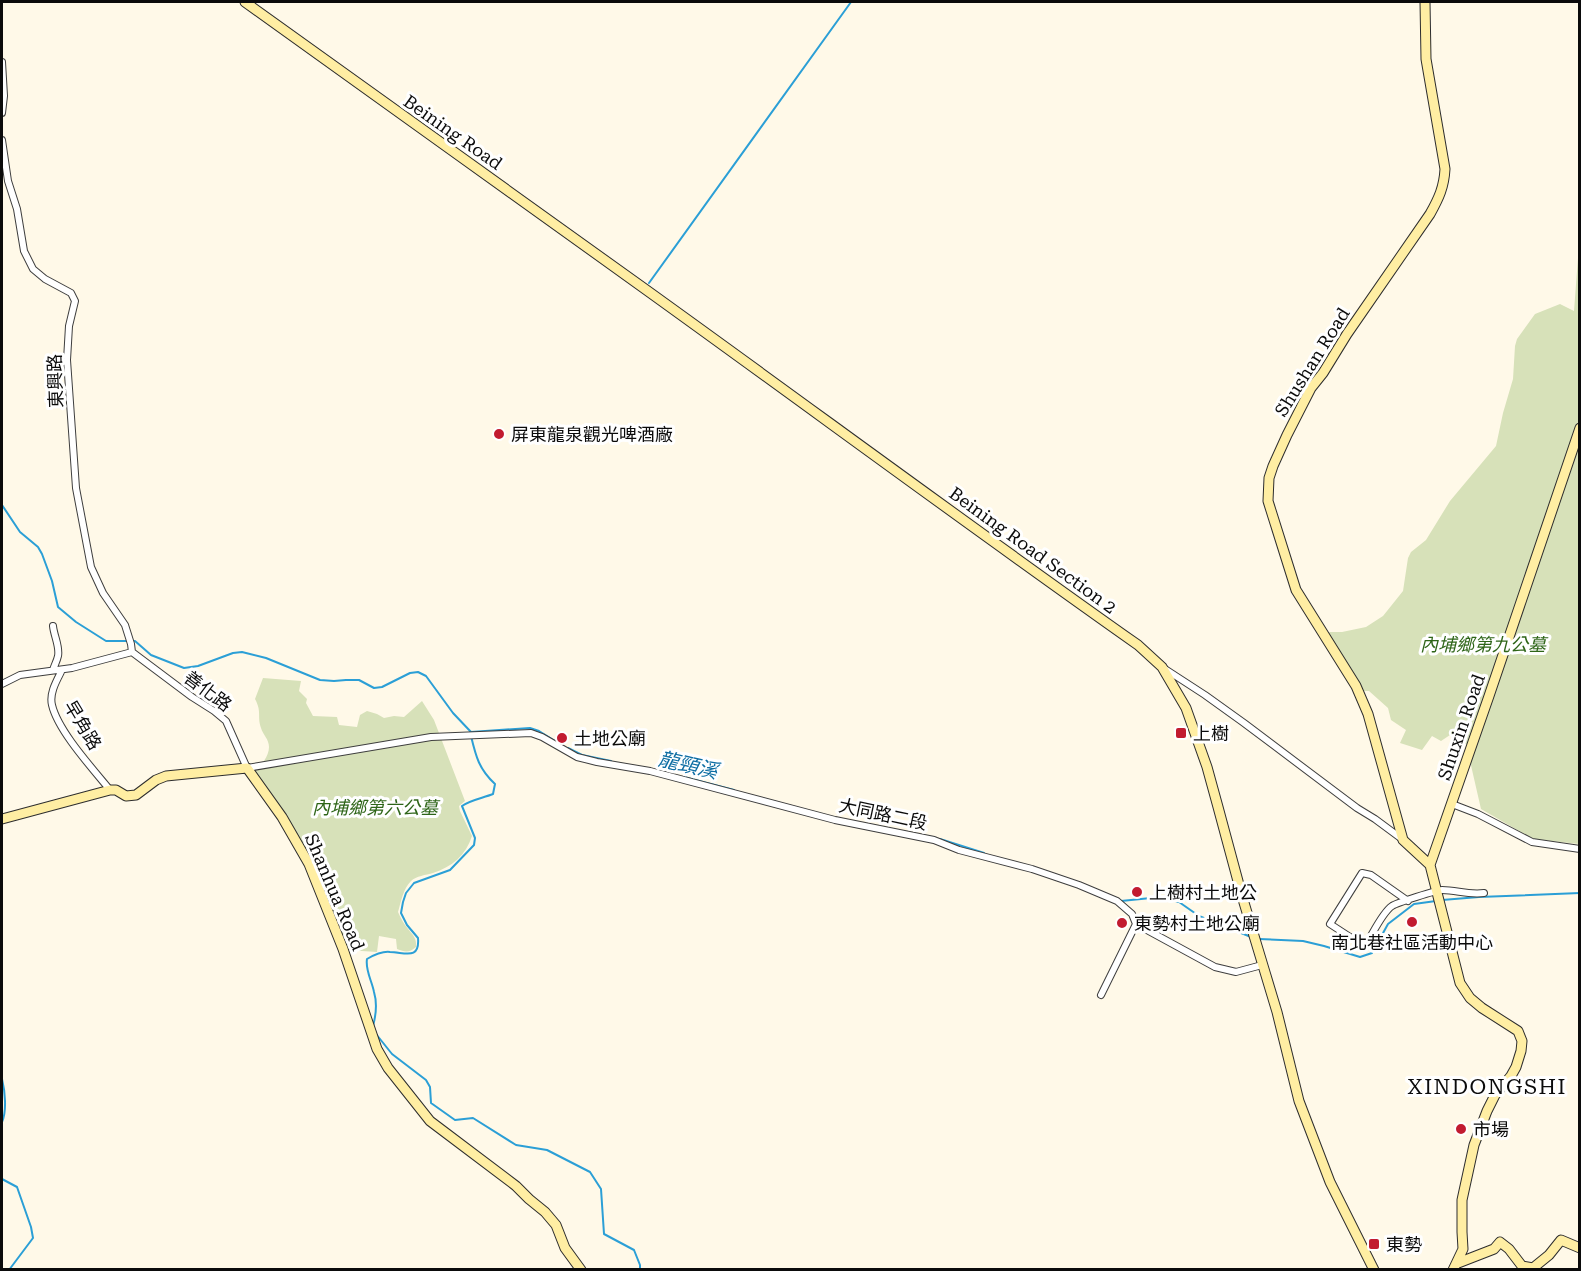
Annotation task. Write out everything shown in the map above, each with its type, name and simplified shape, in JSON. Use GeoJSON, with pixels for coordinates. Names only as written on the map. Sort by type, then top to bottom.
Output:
{"type":"FeatureCollection","features":[{"type":"Feature","properties":{"kind":"street","name":"Beining Road"},"geometry":{"type":"LineString","coordinates":[[245,2],[643,287]]}},
{"type":"Feature","properties":{"kind":"street","name":"Shushan Road"},"geometry":{"type":"LineString","coordinates":[[1403,840],[1368,714],[1356,686],[1296,590],[1268,501],[1269,478],[1273,466],[1311,388],[1430,214],[1444,185],[1445,169],[1426,58],[1425,2]]}},
{"type":"Feature","properties":{"kind":"street"},"geometry":{"type":"LineString","coordinates":[[2,62],[4,96],[2,113]]}},
{"type":"Feature","properties":{"kind":"street","name":"東興路"},"geometry":{"type":"LineString","coordinates":[[2,140],[8,181],[17,209],[24,251],[33,269],[45,279],[71,293],[75,301],[69,326],[68,360],[76,488],[91,567],[104,593],[125,625],[132,652]]}},
{"type":"Feature","properties":{"kind":"street","name":"Beining Road Section 2"},"geometry":{"type":"LineString","coordinates":[[643,287],[1138,645],[1162,667],[1205,695],[1403,840]]}},
{"type":"Feature","properties":{"kind":"street","name":"Shuxin Road"},"geometry":{"type":"LineString","coordinates":[[1430,865],[1580,428]]}},
{"type":"Feature","properties":{"kind":"street"},"geometry":{"type":"LineString","coordinates":[[53,626],[58,656],[53,670]]}},
{"type":"Feature","properties":{"kind":"street"},"geometry":{"type":"LineString","coordinates":[[2,684],[20,675],[62,670],[132,652]]}},
{"type":"Feature","properties":{"kind":"street","name":"善化路"},"geometry":{"type":"LineString","coordinates":[[132,652],[226,721],[247,768]]}},
{"type":"Feature","properties":{"kind":"street"},"geometry":{"type":"LineString","coordinates":[[1162,667],[1186,708],[1207,766],[1282,1032],[1299,1101],[1330,1182],[1374,1269]]}},
{"type":"Feature","properties":{"kind":"street","name":"早角路"},"geometry":{"type":"LineString","coordinates":[[62,670],[53,687],[51,703],[59,722],[82,756],[110,790]]}},
{"type":"Feature","properties":{"kind":"street","name":"大同路二段"},"geometry":{"type":"LineString","coordinates":[[247,768],[431,737],[531,733],[577,757],[650,771],[825,817],[934,840],[959,850],[1032,870],[1079,885],[1117,901],[1132,914],[1136,924],[1215,968],[1236,972],[1262,965]]}},
{"type":"Feature","properties":{"kind":"street"},"geometry":{"type":"LineString","coordinates":[[2,819],[110,790],[116,790],[126,796],[136,795],[156,780],[166,776],[247,768]]}},
{"type":"Feature","properties":{"kind":"street","name":"Shanhua Road"},"geometry":{"type":"LineString","coordinates":[[247,768],[282,817],[309,864],[335,928],[377,1049],[388,1068],[430,1121],[516,1186],[545,1212],[556,1225],[565,1248],[581,1269]]}},
{"type":"Feature","properties":{"kind":"street"},"geometry":{"type":"LineString","coordinates":[[1452,804],[1478,814],[1532,842],[1580,849]]}},
{"type":"Feature","properties":{"kind":"street"},"geometry":{"type":"LineString","coordinates":[[1403,840],[1430,865],[1460,983],[1470,998],[1482,1008],[1518,1031],[1522,1041],[1516,1067],[1495,1095],[1474,1145],[1462,1200],[1463,1249],[1455,1266]]}},
{"type":"Feature","properties":{"kind":"street"},"geometry":{"type":"LineString","coordinates":[[1408,901],[1371,875],[1362,873],[1330,924],[1350,937],[1368,941],[1392,906],[1408,901],[1438,897],[1444,890],[1471,894],[1484,893]]}},
{"type":"Feature","properties":{"kind":"street"},"geometry":{"type":"LineString","coordinates":[[1101,995],[1136,924]]}},
{"type":"Feature","properties":{"kind":"street"},"geometry":{"type":"LineString","coordinates":[[1455,1266],[1494,1249],[1500,1242],[1509,1249],[1522,1266],[1533,1268],[1549,1255],[1561,1240],[1580,1248]]}},
{"type":"Feature","properties":{"kind":"green space","name":"內埔鄉第九公墓"},"geometry":{"type":"Polygon","coordinates":[[[1579,254],[1579,844],[1533,839],[1481,809],[1470,761],[1473,748],[1450,735],[1441,741],[1432,736],[1422,750],[1400,743],[1406,730],[1391,720],[1388,708],[1369,691],[1359,691],[1326,634],[1366,627],[1383,616],[1403,591],[1411,552],[1426,540],[1450,501],[1496,446],[1513,379],[1517,339],[1535,314],[1560,304],[1574,311],[1579,254]]]}},
{"type":"Feature","properties":{"kind":"green space","name":"內埔鄉第六公墓"},"geometry":{"type":"Polygon","coordinates":[[[263,678],[301,681],[299,691],[307,699],[306,703],[313,716],[337,717],[339,725],[357,727],[360,715],[367,711],[384,718],[404,717],[422,701],[434,720],[465,801],[459,806],[460,811],[472,836],[466,849],[452,864],[416,878],[406,888],[398,912],[416,940],[416,947],[411,950],[397,949],[396,939],[379,936],[377,952],[347,950],[312,863],[248,764],[264,761],[269,751],[269,744],[261,728],[255,699],[263,678]]]}},
{"type":"Feature","properties":{"kind":"waterway"},"geometry":{"type":"LineString","coordinates":[[649,283],[851,2]]}},
{"type":"Feature","properties":{"kind":"waterway","name":"龍頸溪"},"geometry":{"type":"LineString","coordinates":[[2,505],[20,532],[38,547],[42,554],[58,607],[76,622],[106,641],[135,641],[151,655],[184,668],[242,652],[266,658],[320,680],[359,680],[374,688],[418,672],[426,676],[453,713],[471,732],[530,728],[555,741]]}},
{"type":"Feature","properties":{"kind":"waterway"},"geometry":{"type":"LineString","coordinates":[[373,1026],[376,1000],[367,959],[384,952],[414,953],[418,945],[418,938],[401,913],[406,893],[414,883],[450,870],[474,845],[475,838],[462,806],[493,794],[495,784],[479,762],[471,736]]}},
{"type":"Feature","properties":{"kind":"waterway","name":"龍頸溪"},"geometry":{"type":"LineString","coordinates":[[568,748],[582,755],[611,761]]}},
{"type":"Feature","properties":{"kind":"waterway","name":"龍頸溪"},"geometry":{"type":"LineString","coordinates":[[684,777],[734,790]]}},
{"type":"Feature","properties":{"kind":"waterway","name":"龍頸溪"},"geometry":{"type":"LineString","coordinates":[[940,839],[984,853]]}},
{"type":"Feature","properties":{"kind":"waterway"},"geometry":{"type":"LineString","coordinates":[[1442,900],[1580,893]]}},
{"type":"Feature","properties":{"kind":"waterway"},"geometry":{"type":"LineString","coordinates":[[1119,900],[1161,897],[1179,902],[1199,916],[1251,937]]}},
{"type":"Feature","properties":{"kind":"waterway"},"geometry":{"type":"LineString","coordinates":[[1259,939],[1303,941],[1360,957],[1372,953],[1388,924],[1414,904],[1436,901]]}},
{"type":"Feature","properties":{"kind":"waterway"},"geometry":{"type":"LineString","coordinates":[[376,1034],[392,1054],[426,1080],[430,1087],[431,1103],[455,1120],[473,1118],[516,1145],[547,1150],[590,1172],[601,1189],[604,1234],[634,1250],[640,1270]]}},
{"type":"Feature","properties":{"kind":"waterway"},"geometry":{"type":"LineString","coordinates":[[2,1079],[5,1101],[2,1122]]}},
{"type":"Feature","properties":{"kind":"waterway"},"geometry":{"type":"LineString","coordinates":[[2,1179],[17,1187],[33,1238],[9,1270]]}},
{"type":"Feature","properties":{"kind":"place","name":"屏東龍泉觀光啤酒廠"},"geometry":{"type":"Point","coordinates":[499,434]}},
{"type":"Feature","properties":{"kind":"place","name":"上樹"},"geometry":{"type":"Point","coordinates":[1181,733]}},
{"type":"Feature","properties":{"kind":"place","name":"土地公廟"},"geometry":{"type":"Point","coordinates":[562,738]}},
{"type":"Feature","properties":{"kind":"place","name":"上樹村土地公"},"geometry":{"type":"Point","coordinates":[1137,892]}},
{"type":"Feature","properties":{"kind":"place","name":"南北巷社區活動中心"},"geometry":{"type":"Point","coordinates":[1412,922]}},
{"type":"Feature","properties":{"kind":"place","name":"東勢村土地公廟"},"geometry":{"type":"Point","coordinates":[1122,923]}},
{"type":"Feature","properties":{"kind":"place","name":"市場"},"geometry":{"type":"Point","coordinates":[1461,1129]}},
{"type":"Feature","properties":{"kind":"place","name":"東勢"},"geometry":{"type":"Point","coordinates":[1374,1244]}},
{"type":"Feature","properties":{"kind":"district","name":"XINDONGSHI"},"geometry":{"type":"Point","coordinates":[1487,1087]}}]}
